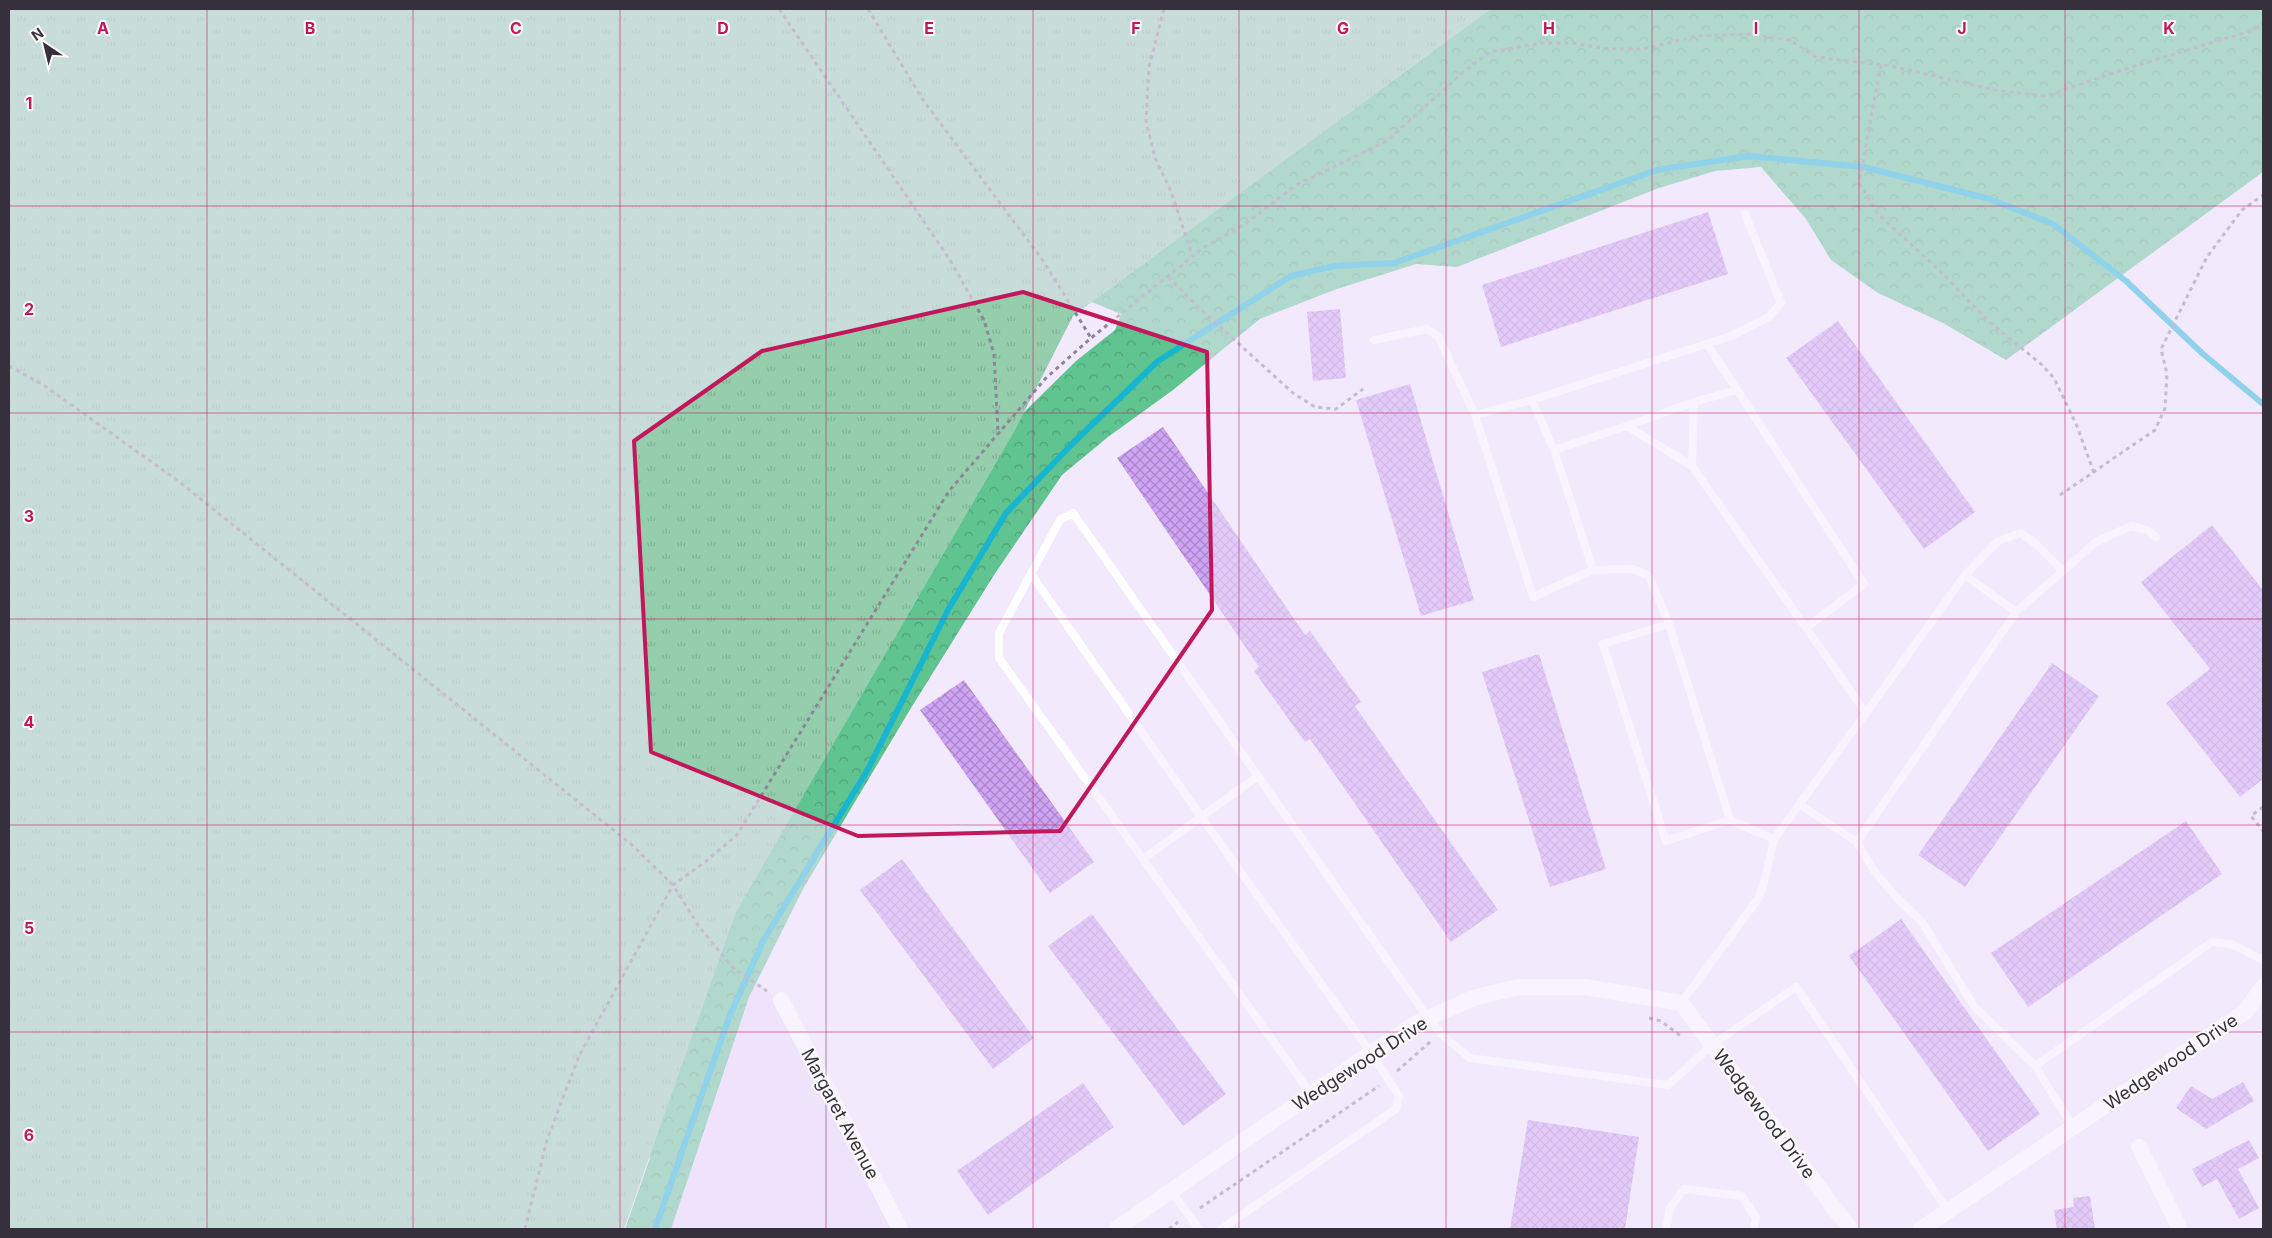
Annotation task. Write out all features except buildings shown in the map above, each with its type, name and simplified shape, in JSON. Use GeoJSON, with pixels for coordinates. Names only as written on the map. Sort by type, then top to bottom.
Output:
{"type":"FeatureCollection","features":[{"type":"Feature","properties":{"kind":"street","name":"Wedgewood Drive"},"geometry":{"type":"LineString","coordinates":[[1116,1229],[1415,1024],[1474,998],[1519,987],[1585,987],[1681,1003],[1708,1049],[1850,1229]]}},
{"type":"Feature","properties":{"kind":"street","name":"Wedgewood Drive"},"geometry":{"type":"LineString","coordinates":[[1921,1229],[2245,1012],[2263,987]]}},
{"type":"Feature","properties":{"kind":"street","name":"Margaret Avenue"},"geometry":{"type":"LineString","coordinates":[[780,1000],[900,1229]]}},
{"type":"Feature","properties":{"kind":"street"},"geometry":{"type":"LineString","coordinates":[[2139,1148],[2180,1229]]}},
{"type":"Feature","properties":{"kind":"lane"},"geometry":{"type":"LineString","coordinates":[[1475,415],[1532,400],[1731,336],[1769,317],[1781,303],[1746,214]]}},
{"type":"Feature","properties":{"kind":"lane"},"geometry":{"type":"LineString","coordinates":[[1374,340],[1427,329],[1438,336],[1475,415],[1533,597],[1593,570],[1633,569],[1649,576],[1669,624],[1730,820]]}},
{"type":"Feature","properties":{"kind":"lane"},"geometry":{"type":"LineString","coordinates":[[1707,344],[1864,584],[1807,627]]}},
{"type":"Feature","properties":{"kind":"lane"},"geometry":{"type":"LineString","coordinates":[[1554,450],[1694,402],[1737,390]]}},
{"type":"Feature","properties":{"kind":"lane"},"geometry":{"type":"LineString","coordinates":[[1532,400],[1554,450],[1593,570]]}},
{"type":"Feature","properties":{"kind":"lane"},"geometry":{"type":"LineString","coordinates":[[1692,466],[1694,402]]}},
{"type":"Feature","properties":{"kind":"lane"},"geometry":{"type":"LineString","coordinates":[[1628,426],[1692,466],[1866,713]]}},
{"type":"Feature","properties":{"kind":"lane"},"geometry":{"type":"LineString","coordinates":[[1312,1094],[999,658],[998,633],[1060,520],[1073,513],[1428,1018],[1442,1035],[1470,1058],[1668,1085],[1708,1049],[1796,987],[1948,1211]]}},
{"type":"Feature","properties":{"kind":"lane"},"geometry":{"type":"LineString","coordinates":[[1857,842],[2016,612],[2096,542],[2131,526],[2147,530],[2156,537]]}},
{"type":"Feature","properties":{"kind":"lane"},"geometry":{"type":"LineString","coordinates":[[1681,1003],[1758,899],[1764,883],[1774,839],[1965,575],[1998,541],[2021,533],[2037,545],[2063,571]]}},
{"type":"Feature","properties":{"kind":"lane"},"geometry":{"type":"LineString","coordinates":[[1030,574],[1371,1053],[1399,1096],[1396,1109],[1221,1229]]}},
{"type":"Feature","properties":{"kind":"lane"},"geometry":{"type":"LineString","coordinates":[[1965,575],[2016,612]]}},
{"type":"Feature","properties":{"kind":"lane"},"geometry":{"type":"LineString","coordinates":[[1669,624],[1603,644],[1666,840],[1730,820],[1774,839]]}},
{"type":"Feature","properties":{"kind":"lane"},"geometry":{"type":"LineString","coordinates":[[1143,859],[1258,776]]}},
{"type":"Feature","properties":{"kind":"lane"},"geometry":{"type":"LineString","coordinates":[[1800,805],[1857,842],[1874,871],[1896,897],[1922,922],[1974,1006],[2035,1066],[2073,1127]]}},
{"type":"Feature","properties":{"kind":"lane"},"geometry":{"type":"LineString","coordinates":[[2035,1066],[2212,942],[2231,944],[2263,960]]}},
{"type":"Feature","properties":{"kind":"lane"},"geometry":{"type":"LineString","coordinates":[[1666,1229],[1670,1208],[1684,1189],[1742,1196],[1756,1218],[1754,1229]]}},
{"type":"Feature","properties":{"kind":"lane"},"geometry":{"type":"LineString","coordinates":[[1171,1191],[1199,1229]]}},
{"type":"Feature","properties":{"kind":"path"},"geometry":{"type":"LineString","coordinates":[[779,9],[950,260],[984,320],[994,354],[998,433]]}},
{"type":"Feature","properties":{"kind":"path"},"geometry":{"type":"LineString","coordinates":[[868,9],[923,100],[1044,262],[1091,338]]}},
{"type":"Feature","properties":{"kind":"path"},"geometry":{"type":"LineString","coordinates":[[1164,9],[1149,67],[1146,121],[1155,158],[1170,189],[1193,257]]}},
{"type":"Feature","properties":{"kind":"path"},"geometry":{"type":"LineString","coordinates":[[525,1229],[547,1140],[578,1056],[673,885],[706,862],[737,835],[949,491],[1046,378],[1091,338],[1203,248],[1248,222],[1296,185],[1387,141],[1468,68],[1490,52],[1543,43],[1572,43],[1608,48],[1643,49],[1697,36],[1751,34],[1790,40],[1816,58],[1881,65],[2000,91],[2046,96],[2131,67],[2254,30],[2263,23]]}},
{"type":"Feature","properties":{"kind":"path"},"geometry":{"type":"LineString","coordinates":[[1881,65],[1859,183],[1878,214],[1942,272],[1987,320],[2041,364],[2054,378],[2076,426],[2094,473]]}},
{"type":"Feature","properties":{"kind":"path"},"geometry":{"type":"LineString","coordinates":[[2060,495],[2155,430],[2165,408],[2167,374],[2161,349],[2207,257],[2242,210],[2263,195]]}},
{"type":"Feature","properties":{"kind":"path"},"geometry":{"type":"LineString","coordinates":[[1168,277],[1196,306],[1293,393],[1315,407],[1336,409],[1363,389]]}},
{"type":"Feature","properties":{"kind":"path"},"geometry":{"type":"LineString","coordinates":[[9,366],[42,384],[177,480],[632,845],[673,885],[698,925],[732,967],[765,990]]}},
{"type":"Feature","properties":{"kind":"path"},"geometry":{"type":"LineString","coordinates":[[2263,806],[2252,816],[2263,832]]}},
{"type":"Feature","properties":{"kind":"path"},"geometry":{"type":"LineString","coordinates":[[1644,1016],[1661,1021],[1708,1049]]}},
{"type":"Feature","properties":{"kind":"path"},"geometry":{"type":"LineString","coordinates":[[1169,1229],[1388,1079],[1429,1042],[1442,1035]]}},
{"type":"Feature","properties":{"kind":"highlighted area"},"geometry":{"type":"Polygon","coordinates":[[[1023,292],[1207,352],[1212,610],[1060,831],[858,836],[651,752],[634,441],[762,351],[1023,292]]]}},
{"type":"Feature","properties":{"kind":"shaded area"},"geometry":{"type":"Polygon","coordinates":[[[747,977],[781,1000],[900,1229],[655,1229],[747,977]]]}},
{"type":"Feature","properties":{"kind":"green space"},"geometry":{"type":"Polygon","coordinates":[[[9,9],[1491,9],[1073,316],[1014,432],[736,912],[624,1229],[9,1229],[9,9]]]}},
{"type":"Feature","properties":{"kind":"green space"},"geometry":{"type":"Polygon","coordinates":[[[848,9],[2263,9],[2263,172],[2006,360],[1943,323],[1878,293],[1831,260],[1806,219],[1761,167],[1715,171],[1659,188],[1457,267],[1416,264],[1334,290],[1260,319],[1173,390],[1108,437],[1062,475],[994,575],[911,708],[803,889],[749,997],[671,1229],[625,1229],[650,1158],[635,1132],[618,1065],[1016,420],[1076,361],[1115,330],[1121,314],[1087,300],[848,9]]]}},
{"type":"Feature","properties":{"kind":"waterway"},"geometry":{"type":"LineString","coordinates":[[655,1229],[728,1020],[763,941],[867,771],[949,608],[1006,513],[1071,445],[1158,361],[1291,276],[1334,266],[1394,263],[1657,170],[1748,156],[1863,167],[1990,199],[2053,224],[2126,281],[2203,354],[2263,404]]}}]}
